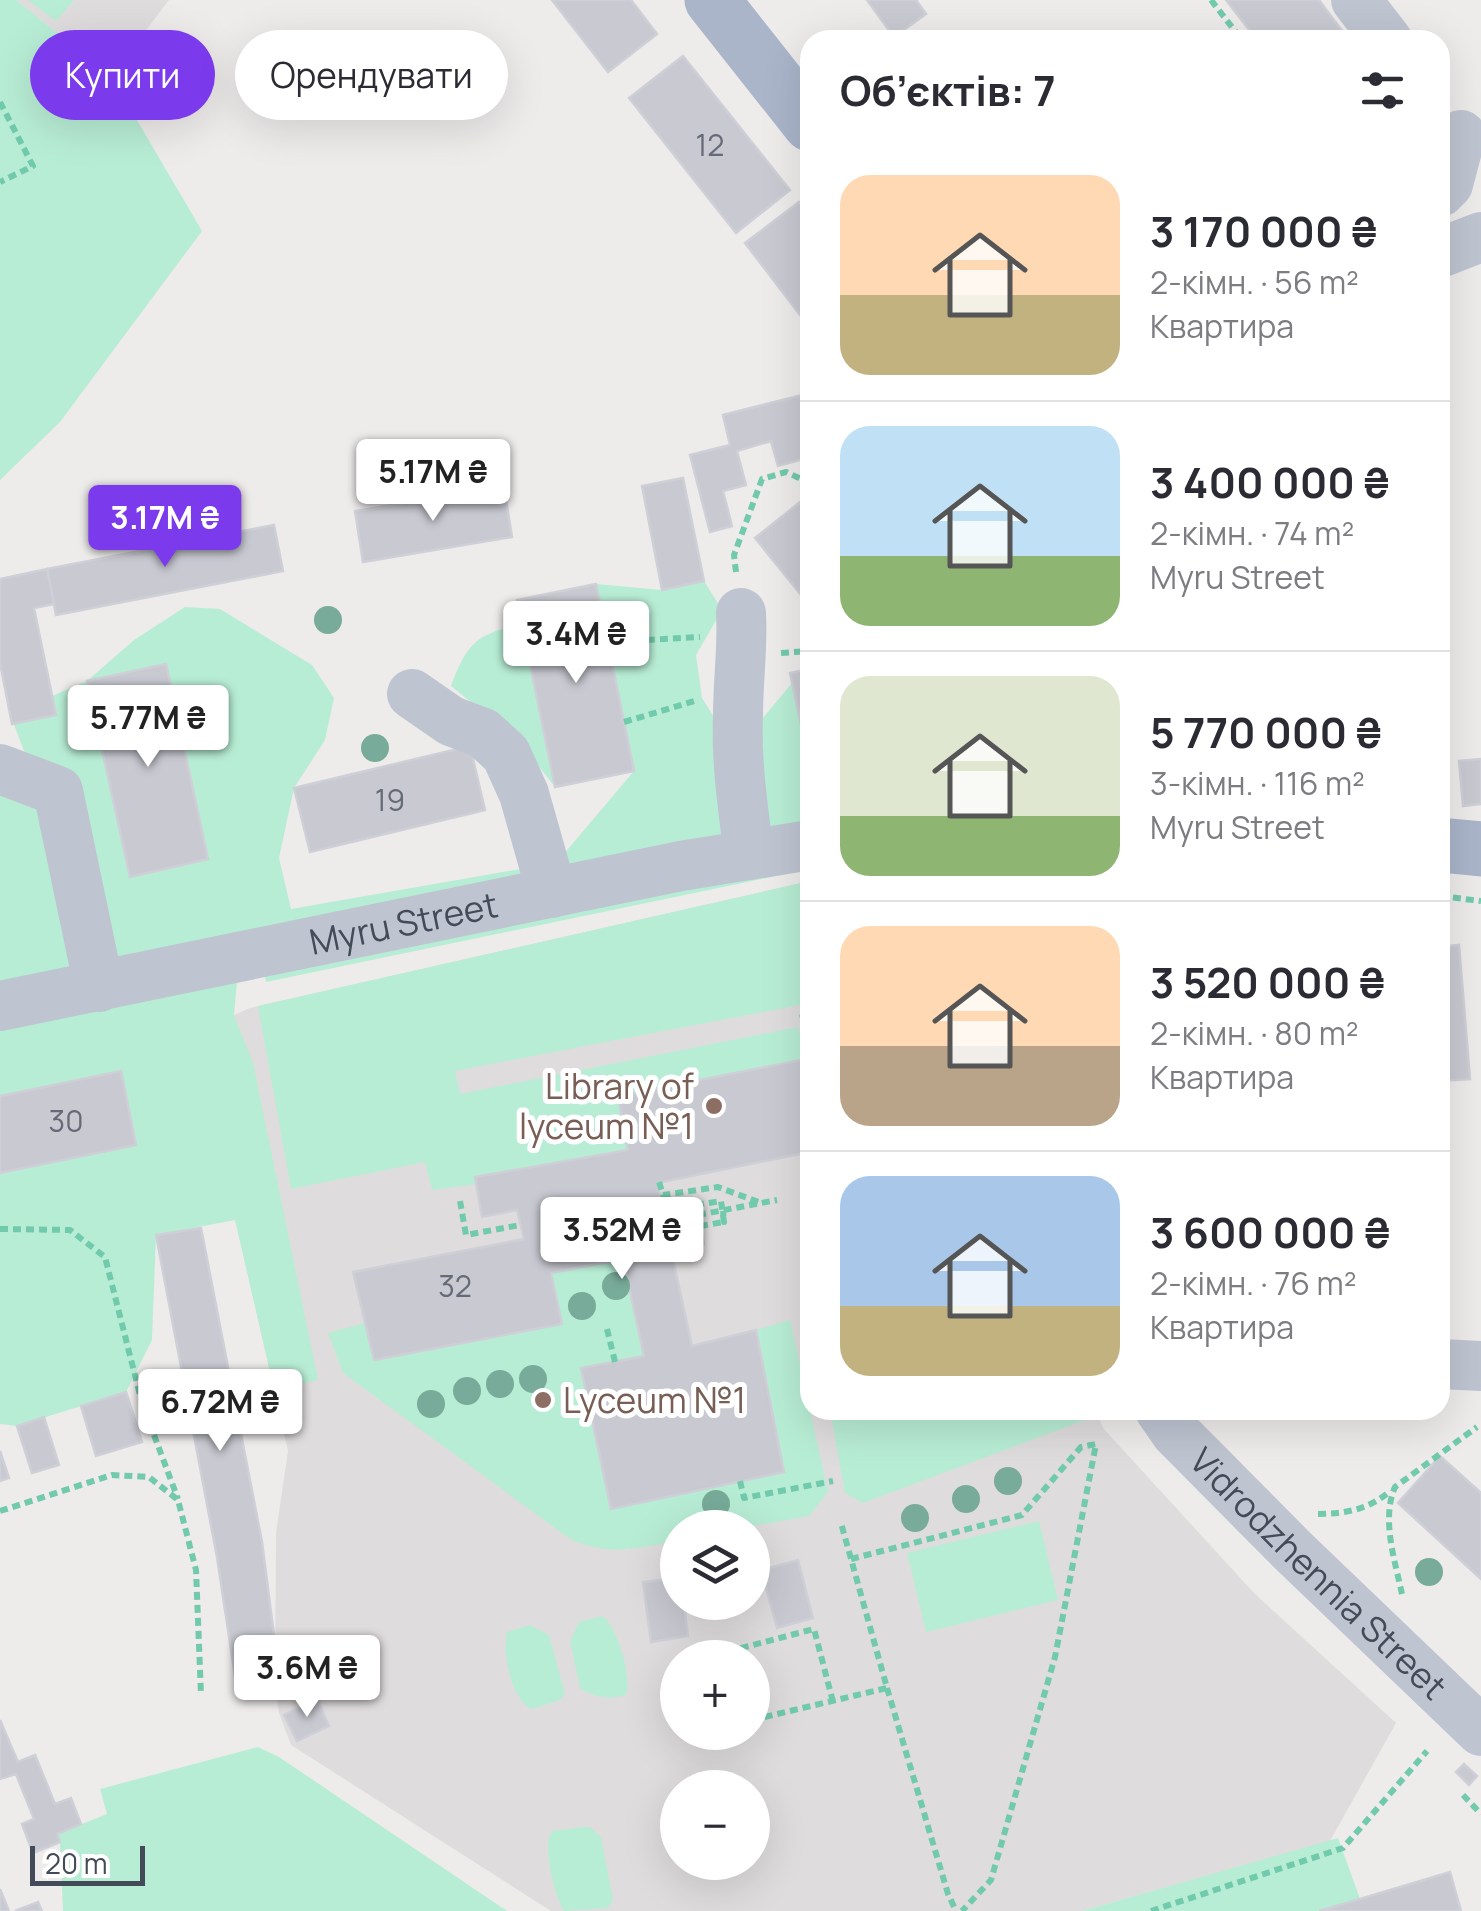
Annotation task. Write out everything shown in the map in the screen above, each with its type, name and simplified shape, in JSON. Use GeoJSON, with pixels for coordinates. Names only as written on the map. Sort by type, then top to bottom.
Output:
{"type":"FeatureCollection","features":[{"type":"Feature","properties":{"kind":"main road"},"geometry":{"type":"LineString","coordinates":[[712,0],[800,111]]}},
{"type":"Feature","properties":{"kind":"main road"},"geometry":{"type":"LineString","coordinates":[[1450,846],[1481,849]]}},
{"type":"Feature","properties":{"kind":"street"},"geometry":{"type":"LineString","coordinates":[[1356,0],[1379,30]]}},
{"type":"Feature","properties":{"kind":"street"},"geometry":{"type":"LineString","coordinates":[[1450,176],[1461,132]]}},
{"type":"Feature","properties":{"kind":"street"},"geometry":{"type":"LineString","coordinates":[[1450,249],[1481,237]]}},
{"type":"Feature","properties":{"kind":"street"},"geometry":{"type":"LineString","coordinates":[[724,625],[744,656],[738,758],[748,855]]}},
{"type":"Feature","properties":{"kind":"street"},"geometry":{"type":"LineString","coordinates":[[412,694],[451,720],[484,733],[506,754],[524,794],[552,893]]}},
{"type":"Feature","properties":{"kind":"street"},"geometry":{"type":"LineString","coordinates":[[0,768],[58,791],[98,987]]}},
{"type":"Feature","properties":{"kind":"street","name":"Myru Street"},"geometry":{"type":"LineString","coordinates":[[0,1006],[800,846]]}},
{"type":"Feature","properties":{"kind":"street"},"geometry":{"type":"LineString","coordinates":[[1450,1364],[1481,1366]]}},
{"type":"Feature","properties":{"kind":"street","name":"Vidrodzhennia Street"},"geometry":{"type":"LineString","coordinates":[[1167,1420],[1292,1550],[1481,1730]]}},
{"type":"Feature","properties":{"kind":"path"},"geometry":{"type":"LineString","coordinates":[[1212,0],[1234,30]]}},
{"type":"Feature","properties":{"kind":"path"},"geometry":{"type":"LineString","coordinates":[[0,102],[33,166],[0,182]]}},
{"type":"Feature","properties":{"kind":"path"},"geometry":{"type":"LineString","coordinates":[[608,642],[724,625],[734,555],[762,479],[786,472],[800,478]]}},
{"type":"Feature","properties":{"kind":"path"},"geometry":{"type":"LineString","coordinates":[[1450,897],[1481,901]]}},
{"type":"Feature","properties":{"kind":"path"},"geometry":{"type":"LineString","coordinates":[[659,1182],[663,1195],[718,1187],[760,1203]]}},
{"type":"Feature","properties":{"kind":"path"},"geometry":{"type":"LineString","coordinates":[[696,1205],[721,1200],[724,1222]]}},
{"type":"Feature","properties":{"kind":"path"},"geometry":{"type":"LineString","coordinates":[[698,1215],[778,1200]]}},
{"type":"Feature","properties":{"kind":"path"},"geometry":{"type":"LineString","coordinates":[[460,1201],[466,1235],[520,1224]]}},
{"type":"Feature","properties":{"kind":"path"},"geometry":{"type":"LineString","coordinates":[[722,1211],[724,1222]]}},
{"type":"Feature","properties":{"kind":"path"},"geometry":{"type":"LineString","coordinates":[[700,1226],[724,1222]]}},
{"type":"Feature","properties":{"kind":"path"},"geometry":{"type":"LineString","coordinates":[[0,1229],[70,1230],[105,1257],[142,1404],[178,1500],[196,1570],[201,1695]]}},
{"type":"Feature","properties":{"kind":"path"},"geometry":{"type":"LineString","coordinates":[[607,1329],[615,1362]]}},
{"type":"Feature","properties":{"kind":"path"},"geometry":{"type":"LineString","coordinates":[[1303,1513],[1354,1511],[1382,1498],[1476,1428]]}},
{"type":"Feature","properties":{"kind":"path"},"geometry":{"type":"LineString","coordinates":[[841,1523],[851,1559],[887,1688],[948,1894],[959,1911],[991,1880],[1002,1843],[1054,1657],[1096,1444],[1080,1447],[1022,1515],[851,1559]]}},
{"type":"Feature","properties":{"kind":"path"},"geometry":{"type":"LineString","coordinates":[[0,1511],[112,1475],[150,1477],[178,1500]]}},
{"type":"Feature","properties":{"kind":"path"},"geometry":{"type":"LineString","coordinates":[[740,1481],[744,1498],[833,1481]]}},
{"type":"Feature","properties":{"kind":"path"},"geometry":{"type":"LineString","coordinates":[[1395,1487],[1390,1498],[1391,1540],[1406,1609]]}},
{"type":"Feature","properties":{"kind":"path"},"geometry":{"type":"LineString","coordinates":[[769,1640],[814,1628],[833,1702]]}},
{"type":"Feature","properties":{"kind":"path"},"geometry":{"type":"LineString","coordinates":[[770,1716],[887,1688]]}},
{"type":"Feature","properties":{"kind":"path"},"geometry":{"type":"LineString","coordinates":[[1151,1911],[1343,1848],[1428,1751]]}},
{"type":"Feature","properties":{"kind":"path"},"geometry":{"type":"LineString","coordinates":[[1463,1795],[1481,1814]]}},
{"type":"Feature","properties":{"kind":"shaded area"},"geometry":{"type":"Polygon","coordinates":[[[16,0],[169,0],[146,30],[54,30],[16,0]]]}},
{"type":"Feature","properties":{"kind":"shaded area","name":"Lyceum №1"},"geometry":{"type":"Polygon","coordinates":[[[800,883],[800,1420],[1100,1420],[1254,1593],[1396,1723],[1330,1841],[1082,1911],[551,1911],[291,1745],[279,1713],[275,1685],[276,1533],[288,1451],[205,1086],[234,1015],[250,1008],[800,883]]]}},
{"type":"Feature","properties":{"kind":"green space"},"geometry":{"type":"Polygon","coordinates":[[[0,0],[16,0],[54,30],[30,30],[30,120],[137,120],[202,231],[60,422],[0,480],[0,0]]]}},
{"type":"Feature","properties":{"kind":"green space"},"geometry":{"type":"Polygon","coordinates":[[[28,0],[74,0],[56,21],[28,0]]]}},
{"type":"Feature","properties":{"kind":"green space"},"geometry":{"type":"Polygon","coordinates":[[[704,581],[722,610],[696,655],[702,698],[726,736],[733,848],[560,880],[557,862],[634,771],[596,584],[662,590],[704,581]]]}},
{"type":"Feature","properties":{"kind":"green space"},"geometry":{"type":"Polygon","coordinates":[[[185,607],[220,609],[312,665],[334,698],[325,740],[294,788],[279,858],[291,909],[532,867],[537,885],[0,996],[0,786],[40,793],[10,714],[87,681],[134,640],[185,607]]]}},
{"type":"Feature","properties":{"kind":"green space"},"geometry":{"type":"Polygon","coordinates":[[[522,625],[555,787],[519,741],[451,686],[462,660],[476,642],[494,632],[522,625]]]}},
{"type":"Feature","properties":{"kind":"green space"},"geometry":{"type":"Polygon","coordinates":[[[792,683],[800,720],[800,834],[761,841],[747,737],[792,683]]]}},
{"type":"Feature","properties":{"kind":"green space"},"geometry":{"type":"Polygon","coordinates":[[[800,855],[800,871],[266,982],[263,965],[800,855]]]}},
{"type":"Feature","properties":{"kind":"green space"},"geometry":{"type":"Polygon","coordinates":[[[800,883],[800,1005],[455,1071],[460,1094],[798,1027],[800,1060],[618,1096],[628,1150],[476,1177],[477,1184],[432,1190],[425,1162],[291,1189],[258,1006],[800,883]]]}},
{"type":"Feature","properties":{"kind":"green space"},"geometry":{"type":"Polygon","coordinates":[[[238,971],[234,1015],[253,1063],[318,1380],[274,1389],[235,1220],[156,1235],[152,1340],[126,1392],[17,1426],[0,1424],[0,1017],[238,971]]]}},
{"type":"Feature","properties":{"kind":"green space"},"geometry":{"type":"Polygon","coordinates":[[[623,1259],[644,1356],[581,1368],[611,1508],[784,1472],[756,1330],[790,1320],[800,1365],[800,1420],[812,1420],[828,1492],[809,1516],[770,1523],[770,1510],[660,1510],[660,1544],[611,1549],[585,1545],[570,1539],[343,1373],[328,1333],[365,1323],[374,1360],[551,1273],[623,1259]]]}},
{"type":"Feature","properties":{"kind":"green space"},"geometry":{"type":"Polygon","coordinates":[[[832,1420],[1085,1420],[863,1503],[845,1493],[832,1420]]]}},
{"type":"Feature","properties":{"kind":"green space"},"geometry":{"type":"Polygon","coordinates":[[[1039,1521],[1058,1600],[926,1632],[907,1553],[1039,1521]]]}},
{"type":"Feature","properties":{"kind":"green space"},"geometry":{"type":"Polygon","coordinates":[[[602,1616],[613,1630],[622,1653],[626,1695],[602,1697],[580,1688],[570,1641],[579,1622],[602,1616]]]}},
{"type":"Feature","properties":{"kind":"green space"},"geometry":{"type":"Polygon","coordinates":[[[530,1625],[549,1635],[565,1694],[560,1700],[532,1709],[514,1686],[506,1652],[507,1632],[530,1625]]]}},
{"type":"Feature","properties":{"kind":"green space"},"geometry":{"type":"Polygon","coordinates":[[[258,1747],[279,1757],[507,1911],[63,1911],[57,1834],[107,1814],[100,1789],[258,1747]]]}},
{"type":"Feature","properties":{"kind":"green space"},"geometry":{"type":"Polygon","coordinates":[[[590,1827],[601,1837],[613,1900],[608,1908],[564,1911],[550,1871],[549,1839],[552,1831],[590,1827]]]}},
{"type":"Feature","properties":{"kind":"green space"},"geometry":{"type":"Polygon","coordinates":[[[1338,1838],[1360,1899],[1319,1911],[1082,1911],[1338,1838]]]}},
{"type":"Feature","properties":{"kind":"building"},"geometry":{"type":"Polygon","coordinates":[[[552,0],[631,0],[657,34],[608,72],[552,0]]]}},
{"type":"Feature","properties":{"kind":"building"},"geometry":{"type":"Polygon","coordinates":[[[867,0],[916,0],[926,14],[904,30],[889,30],[867,0]]]}},
{"type":"Feature","properties":{"kind":"building"},"geometry":{"type":"Polygon","coordinates":[[[1226,0],[1319,0],[1342,30],[1249,30],[1226,0]]]}},
{"type":"Feature","properties":{"kind":"building"},"geometry":{"type":"Polygon","coordinates":[[[683,56],[790,190],[736,233],[629,98],[683,56]]]}},
{"type":"Feature","properties":{"kind":"building"},"geometry":{"type":"Polygon","coordinates":[[[800,203],[800,315],[745,243],[800,203]]]}},
{"type":"Feature","properties":{"kind":"building"},"geometry":{"type":"Polygon","coordinates":[[[800,396],[800,460],[778,466],[771,441],[737,451],[746,485],[723,491],[732,526],[710,532],[690,455],[730,445],[723,415],[800,396]]]}},
{"type":"Feature","properties":{"kind":"building"},"geometry":{"type":"Polygon","coordinates":[[[683,478],[704,581],[662,590],[642,486],[683,478]]]}},
{"type":"Feature","properties":{"kind":"building"},"geometry":{"type":"Polygon","coordinates":[[[504,487],[512,537],[363,562],[355,511],[504,487]]]}},
{"type":"Feature","properties":{"kind":"building"},"geometry":{"type":"Polygon","coordinates":[[[800,502],[800,594],[755,538],[800,502]]]}},
{"type":"Feature","properties":{"kind":"building"},"geometry":{"type":"Polygon","coordinates":[[[274,525],[283,571],[56,615],[47,569],[274,525]]]}},
{"type":"Feature","properties":{"kind":"building"},"geometry":{"type":"Polygon","coordinates":[[[47,569],[54,604],[34,608],[56,715],[12,724],[0,663],[0,579],[47,569]]]}},
{"type":"Feature","properties":{"kind":"building"},"geometry":{"type":"Polygon","coordinates":[[[596,584],[634,771],[555,787],[517,600],[596,584]]]}},
{"type":"Feature","properties":{"kind":"building"},"geometry":{"type":"Polygon","coordinates":[[[166,664],[208,859],[130,877],[87,681],[166,664]]]}},
{"type":"Feature","properties":{"kind":"building"},"geometry":{"type":"Polygon","coordinates":[[[800,671],[800,720],[790,673],[800,671]]]}},
{"type":"Feature","properties":{"kind":"building"},"geometry":{"type":"Polygon","coordinates":[[[470,746],[485,810],[310,852],[294,788],[470,746]]]}},
{"type":"Feature","properties":{"kind":"building"},"geometry":{"type":"Polygon","coordinates":[[[1481,759],[1481,804],[1463,806],[1459,761],[1481,759]]]}},
{"type":"Feature","properties":{"kind":"building"},"geometry":{"type":"Polygon","coordinates":[[[1459,945],[1470,1079],[1450,1080],[1450,946],[1459,945]]]}},
{"type":"Feature","properties":{"kind":"building"},"geometry":{"type":"Polygon","coordinates":[[[800,1060],[800,1154],[657,1183],[663,1209],[695,1202],[698,1215],[704,1244],[671,1250],[692,1346],[756,1330],[784,1472],[611,1509],[581,1368],[644,1356],[623,1259],[551,1273],[562,1324],[374,1360],[353,1272],[524,1239],[517,1210],[482,1217],[475,1177],[628,1150],[618,1096],[800,1060]]]}},
{"type":"Feature","properties":{"kind":"building"},"geometry":{"type":"Polygon","coordinates":[[[121,1071],[136,1145],[0,1173],[0,1096],[121,1071]]]}},
{"type":"Feature","properties":{"kind":"building"},"geometry":{"type":"Polygon","coordinates":[[[201,1228],[262,1542],[276,1651],[275,1675],[236,1683],[217,1557],[156,1235],[201,1228]]]}},
{"type":"Feature","properties":{"kind":"building"},"geometry":{"type":"Polygon","coordinates":[[[126,1392],[142,1442],[96,1456],[81,1406],[126,1392]]]}},
{"type":"Feature","properties":{"kind":"building"},"geometry":{"type":"Polygon","coordinates":[[[44,1417],[59,1465],[32,1473],[17,1426],[44,1417]]]}},
{"type":"Feature","properties":{"kind":"building"},"geometry":{"type":"Polygon","coordinates":[[[0,1451],[9,1478],[0,1481],[0,1451]]]}},
{"type":"Feature","properties":{"kind":"building"},"geometry":{"type":"Polygon","coordinates":[[[1440,1456],[1481,1493],[1481,1579],[1398,1503],[1440,1456]]]}},
{"type":"Feature","properties":{"kind":"building"},"geometry":{"type":"Polygon","coordinates":[[[798,1560],[813,1618],[777,1628],[770,1603],[770,1568],[798,1560]]]}},
{"type":"Feature","properties":{"kind":"building"},"geometry":{"type":"Polygon","coordinates":[[[660,1580],[660,1620],[686,1620],[688,1636],[651,1642],[643,1582],[660,1580]]]}},
{"type":"Feature","properties":{"kind":"building"},"geometry":{"type":"Polygon","coordinates":[[[317,1699],[329,1726],[297,1741],[284,1715],[317,1699]]]}},
{"type":"Feature","properties":{"kind":"building"},"geometry":{"type":"Polygon","coordinates":[[[0,1720],[18,1762],[35,1755],[55,1804],[71,1798],[81,1824],[57,1834],[60,1842],[33,1853],[22,1824],[34,1819],[16,1774],[0,1779],[0,1720]]]}},
{"type":"Feature","properties":{"kind":"building"},"geometry":{"type":"Polygon","coordinates":[[[1464,1764],[1477,1776],[1469,1785],[1456,1772],[1464,1764]]]}},
{"type":"Feature","properties":{"kind":"building"},"geometry":{"type":"Polygon","coordinates":[[[1450,1872],[1461,1911],[1319,1911],[1360,1899],[1450,1872]]]}},
{"type":"Feature","properties":{"kind":"building"},"geometry":{"type":"Polygon","coordinates":[[[0,1889],[9,1911],[0,1911],[0,1889]]]}},
{"type":"Feature","properties":{"kind":"building"},"geometry":{"type":"Polygon","coordinates":[[[38,1902],[42,1911],[15,1911],[38,1902]]]}},
{"type":"Feature","properties":{"kind":"place","name":"Library of lyceum №1"},"geometry":{"type":"Point","coordinates":[714,1106]}},
{"type":"Feature","properties":{"kind":"place","name":"Lyceum №1"},"geometry":{"type":"Point","coordinates":[543,1400]}}]}
